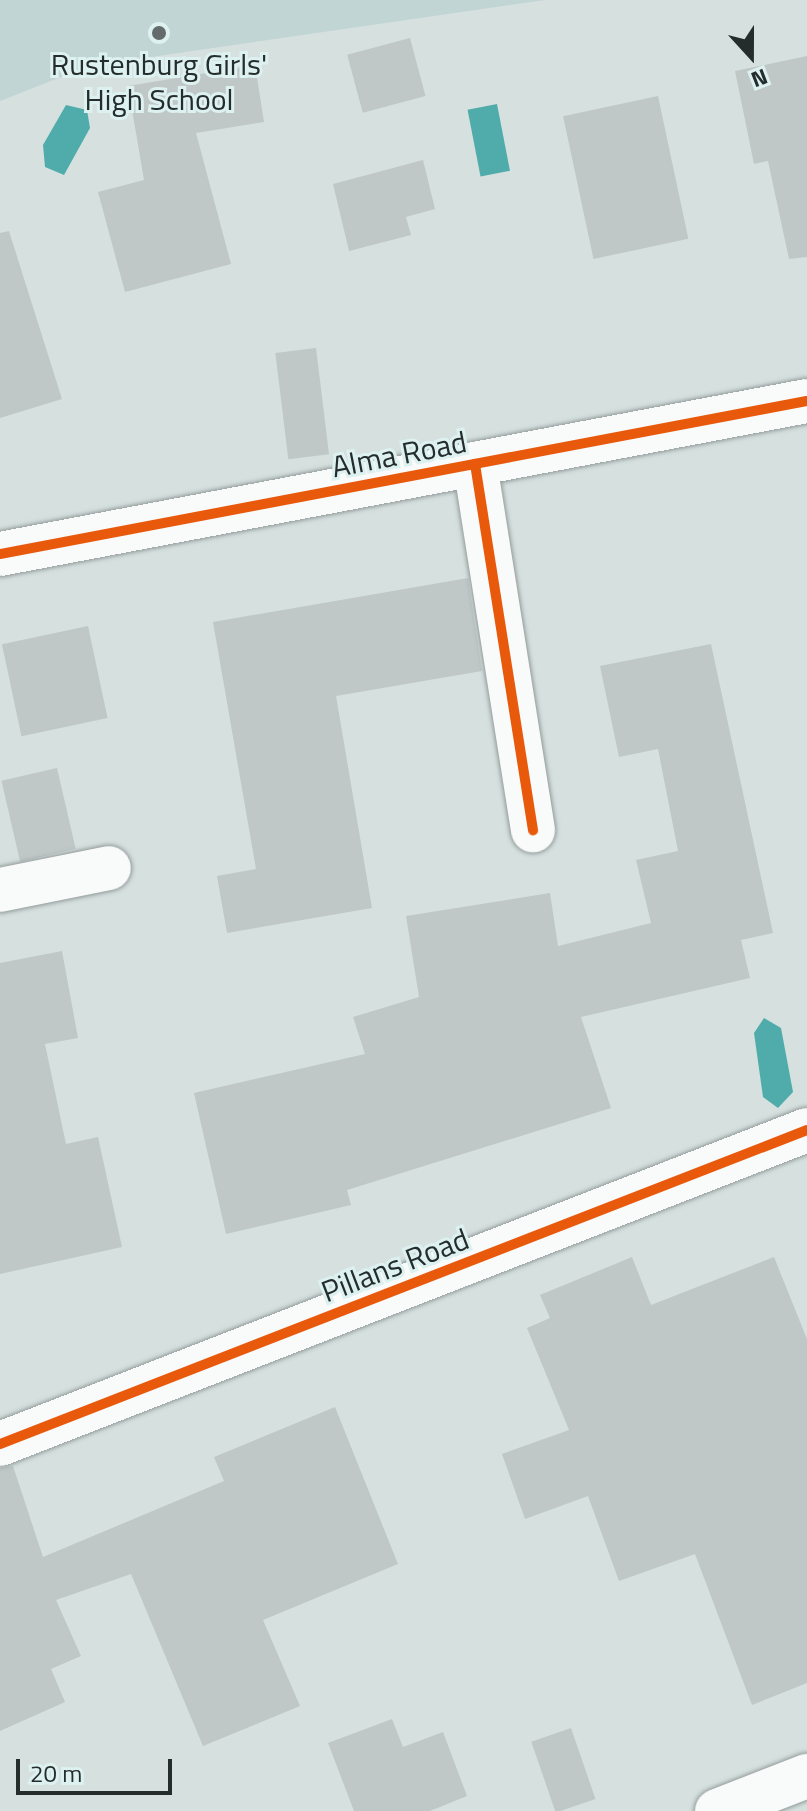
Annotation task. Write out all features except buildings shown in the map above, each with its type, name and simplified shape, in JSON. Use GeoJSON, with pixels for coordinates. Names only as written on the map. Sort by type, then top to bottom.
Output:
{"type":"FeatureCollection","features":[{"type":"Feature","properties":{"kind":"street","name":"Alma Road"},"geometry":{"type":"LineString","coordinates":[[0,554],[807,401]]}},
{"type":"Feature","properties":{"kind":"street"},"geometry":{"type":"LineString","coordinates":[[475,464],[533,830]]}},
{"type":"Feature","properties":{"kind":"street"},"geometry":{"type":"LineString","coordinates":[[0,890],[109,868]]}},
{"type":"Feature","properties":{"kind":"street","name":"Pillans Road"},"geometry":{"type":"LineString","coordinates":[[0,1444],[807,1130]]}},
{"type":"Feature","properties":{"kind":"street"},"geometry":{"type":"LineString","coordinates":[[717,1811],[807,1776]]}},
{"type":"Feature","properties":{"kind":"shaded area","name":"Rustenburg Girls' High School"},"geometry":{"type":"Polygon","coordinates":[[[0,0],[545,0],[89,66],[0,101],[0,0]]]}},
{"type":"Feature","properties":{"kind":"water"},"geometry":{"type":"Polygon","coordinates":[[[497,104],[510,171],[481,176],[468,110],[497,104]]]}},
{"type":"Feature","properties":{"kind":"water"},"geometry":{"type":"Polygon","coordinates":[[[66,105],[87,110],[90,128],[64,175],[45,167],[43,145],[66,105]]]}},
{"type":"Feature","properties":{"kind":"water"},"geometry":{"type":"Polygon","coordinates":[[[764,1018],[781,1028],[793,1092],[778,1108],[763,1097],[754,1033],[764,1018]]]}},
{"type":"Feature","properties":{"kind":"cycle path"},"geometry":{"type":"LineString","coordinates":[[0,554],[807,401]]}},
{"type":"Feature","properties":{"kind":"cycle path"},"geometry":{"type":"LineString","coordinates":[[475,464],[533,830]]}},
{"type":"Feature","properties":{"kind":"cycle path"},"geometry":{"type":"LineString","coordinates":[[0,1444],[807,1130]]}},
{"type":"Feature","properties":{"kind":"place","name":"Rustenburg Girls' High School"},"geometry":{"type":"Point","coordinates":[159,33]}}]}
